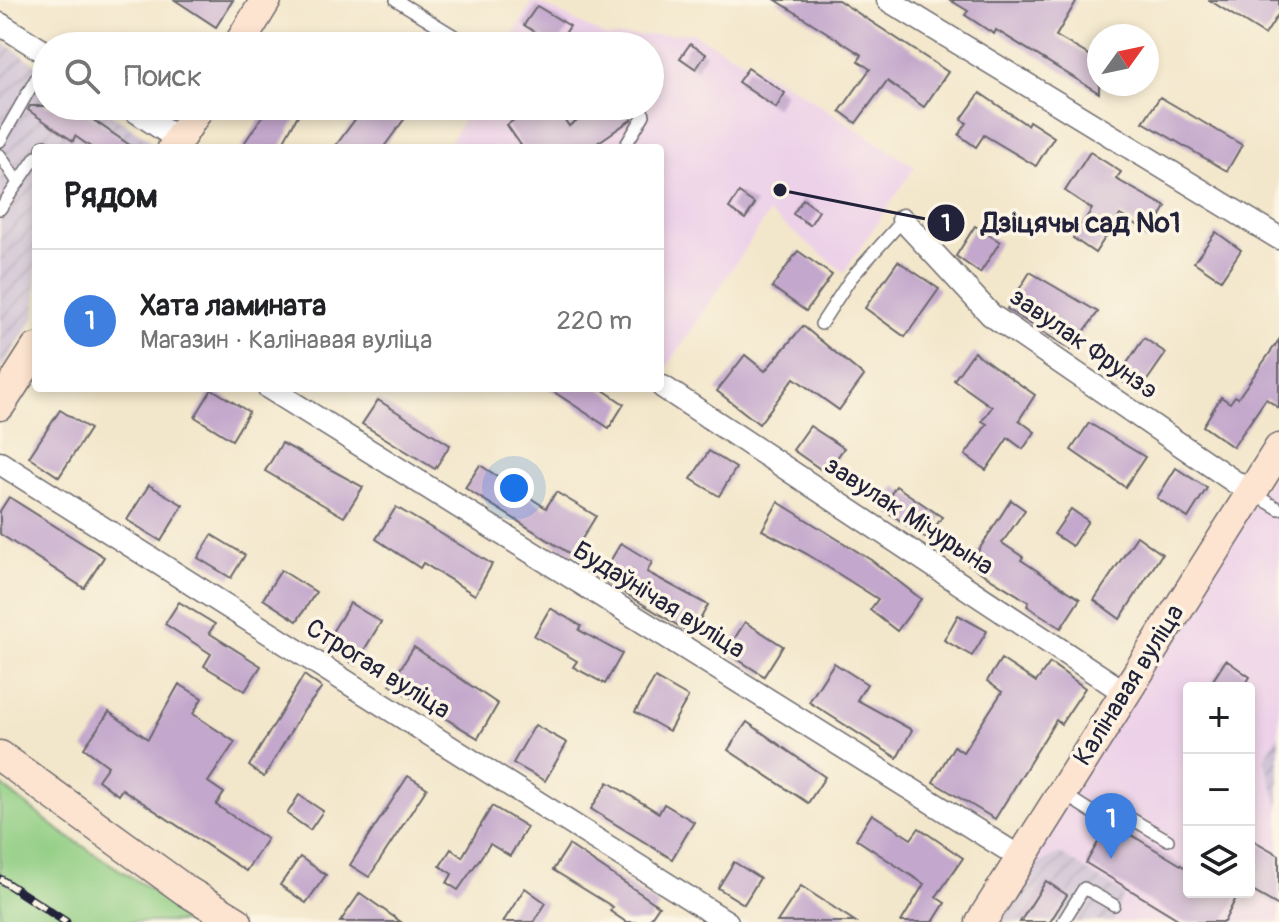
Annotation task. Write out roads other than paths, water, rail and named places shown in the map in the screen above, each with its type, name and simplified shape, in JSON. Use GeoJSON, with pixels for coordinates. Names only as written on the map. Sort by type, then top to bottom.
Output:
{"type":"FeatureCollection","features":[{"type":"Feature","properties":{"kind":"street"},"geometry":{"type":"LineString","coordinates":[[247,32],[266,0]]}},
{"type":"Feature","properties":{"kind":"street"},"geometry":{"type":"LineString","coordinates":[[888,0],[1279,238]]}},
{"type":"Feature","properties":{"kind":"street"},"geometry":{"type":"LineString","coordinates":[[0,24],[32,44]]}},
{"type":"Feature","properties":{"kind":"street"},"geometry":{"type":"LineString","coordinates":[[146,120],[176,144],[191,120]]}},
{"type":"Feature","properties":{"kind":"street","name":"завулак Фрунзэ"},"geometry":{"type":"LineString","coordinates":[[903,220],[991,315],[1251,493]]}},
{"type":"Feature","properties":{"kind":"street"},"geometry":{"type":"LineString","coordinates":[[0,405],[32,355]]}},
{"type":"Feature","properties":{"kind":"street","name":"завулак Мічурына"},"geometry":{"type":"LineString","coordinates":[[664,388],[1124,692]]}},
{"type":"Feature","properties":{"kind":"street","name":"Будаўнічая вуліца"},"geometry":{"type":"LineString","coordinates":[[275,392],[1021,858]]}},
{"type":"Feature","properties":{"kind":"street","name":"Калінавая вуліца"},"geometry":{"type":"LineString","coordinates":[[981,922],[1279,449]]}},
{"type":"Feature","properties":{"kind":"street","name":"Строгая вуліца"},"geometry":{"type":"LineString","coordinates":[[0,463],[727,922]]}},
{"type":"Feature","properties":{"kind":"street"},"geometry":{"type":"LineString","coordinates":[[0,756],[185,890],[237,922]]}},
{"type":"Feature","properties":{"kind":"lane"},"geometry":{"type":"LineString","coordinates":[[396,0],[448,32]]}},
{"type":"Feature","properties":{"kind":"lane"},"geometry":{"type":"LineString","coordinates":[[0,141],[32,85]]}},
{"type":"Feature","properties":{"kind":"lane"},"geometry":{"type":"LineString","coordinates":[[626,144],[641,120]]}},
{"type":"Feature","properties":{"kind":"lane"},"geometry":{"type":"LineString","coordinates":[[0,155],[18,183]]}},
{"type":"Feature","properties":{"kind":"lane"},"geometry":{"type":"LineString","coordinates":[[0,209],[32,163]]}},
{"type":"Feature","properties":{"kind":"lane"},"geometry":{"type":"LineString","coordinates":[[821,324],[851,278],[903,220]]}},
{"type":"Feature","properties":{"kind":"lane"},"geometry":{"type":"LineString","coordinates":[[1251,493],[1279,509]]}},
{"type":"Feature","properties":{"kind":"lane"},"geometry":{"type":"LineString","coordinates":[[1061,793],[1098,816],[1113,808],[1168,840]]}},
{"type":"Feature","properties":{"kind":"lane"},"geometry":{"type":"LineString","coordinates":[[1063,922],[1084,888],[1114,905]]}},
{"type":"Feature","properties":{"kind":"railway"},"geometry":{"type":"LineString","coordinates":[[0,879],[66,922]]}},
{"type":"Feature","properties":{"kind":"place","name":"Дзіцячы сад №1"},"geometry":{"type":"Point","coordinates":[780,190]}},
{"type":"Feature","properties":{"kind":"place","name":"Хата ламината"},"geometry":{"type":"Point","coordinates":[1111,859]}}]}
